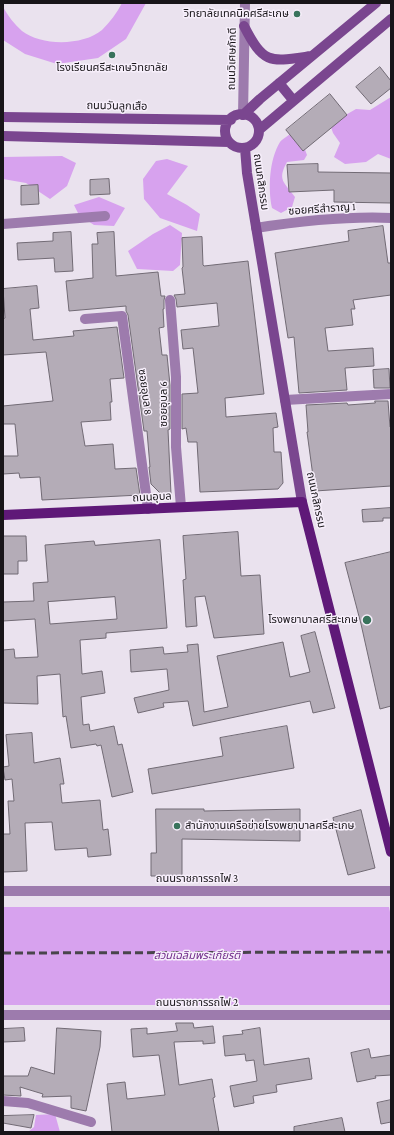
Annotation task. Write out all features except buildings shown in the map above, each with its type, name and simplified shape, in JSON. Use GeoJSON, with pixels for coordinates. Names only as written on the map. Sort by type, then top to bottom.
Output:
{"type":"FeatureCollection","features":[{"type":"Feature","properties":{"kind":"main road"},"geometry":{"type":"LineString","coordinates":[[243,115],[376,3]]}},
{"type":"Feature","properties":{"kind":"main road"},"geometry":{"type":"LineString","coordinates":[[259,130],[391,19]]}},
{"type":"Feature","properties":{"kind":"main road"},"geometry":{"type":"LineString","coordinates":[[244,26],[257,49],[268,58],[284,60],[312,56]]}},
{"type":"Feature","properties":{"kind":"main road"},"geometry":{"type":"LineString","coordinates":[[278,84],[293,100]]}},
{"type":"Feature","properties":{"kind":"main road"},"geometry":{"type":"LineString","coordinates":[[238,115],[252,118],[259,130],[259,134],[255,142],[249,147],[245,148],[236,147],[229,142],[226,128],[230,120],[238,115]]}},
{"type":"Feature","properties":{"kind":"main road","name":"ถนนวันลูกเสือ"},"geometry":{"type":"LineString","coordinates":[[3,117],[230,120]]}},
{"type":"Feature","properties":{"kind":"main road"},"geometry":{"type":"LineString","coordinates":[[3,136],[229,142]]}},
{"type":"Feature","properties":{"kind":"main road","name":"ถนนกสิกรรม"},"geometry":{"type":"LineString","coordinates":[[245,148],[247,173],[302,502],[391,852]]}},
{"type":"Feature","properties":{"kind":"main road","name":"ถนนอุบล"},"geometry":{"type":"LineString","coordinates":[[3,515],[302,502]]}},
{"type":"Feature","properties":{"kind":"street","name":"ถนนวิเศษภักดี"},"geometry":{"type":"LineString","coordinates":[[243,115],[245,3]]}},
{"type":"Feature","properties":{"kind":"street"},"geometry":{"type":"LineString","coordinates":[[3,224],[105,216]]}},
{"type":"Feature","properties":{"kind":"street","name":"ซอยศรีสำราญ 1"},"geometry":{"type":"LineString","coordinates":[[256,228],[292,222],[331,219],[370,217],[391,218]]}},
{"type":"Feature","properties":{"kind":"street","name":"ซอยอุบล 6"},"geometry":{"type":"LineString","coordinates":[[170,300],[176,377],[176,447],[181,507]]}},
{"type":"Feature","properties":{"kind":"street","name":"ซอยอุบล 8"},"geometry":{"type":"LineString","coordinates":[[85,319],[122,316],[148,509]]}},
{"type":"Feature","properties":{"kind":"street"},"geometry":{"type":"LineString","coordinates":[[285,400],[391,394]]}},
{"type":"Feature","properties":{"kind":"street","name":"ถนนราชการรถไฟ 3"},"geometry":{"type":"LineString","coordinates":[[3,892],[391,892]]}},
{"type":"Feature","properties":{"kind":"street","name":"ถนนราชการรถไฟ 2"},"geometry":{"type":"LineString","coordinates":[[3,1015],[391,1015]]}},
{"type":"Feature","properties":{"kind":"street"},"geometry":{"type":"LineString","coordinates":[[3,1101],[28,1103],[91,1122]]}},
{"type":"Feature","properties":{"kind":"green space"},"geometry":{"type":"Polygon","coordinates":[[[122,3],[146,3],[126,39],[98,58],[57,64],[25,54],[3,40],[3,7],[16,26],[30,36],[62,42],[84,39],[102,30],[122,3]]]}},
{"type":"Feature","properties":{"kind":"green space"},"geometry":{"type":"Polygon","coordinates":[[[391,97],[391,159],[378,154],[366,162],[345,164],[334,157],[340,143],[333,133],[330,124],[356,109],[370,110],[391,97]]]}},
{"type":"Feature","properties":{"kind":"green space"},"geometry":{"type":"Polygon","coordinates":[[[290,134],[301,139],[307,155],[304,160],[287,162],[284,168],[282,173],[283,181],[295,197],[292,207],[281,213],[272,208],[270,175],[276,149],[281,141],[290,134]]]}},
{"type":"Feature","properties":{"kind":"green space"},"geometry":{"type":"Polygon","coordinates":[[[62,156],[76,163],[67,186],[50,199],[26,183],[3,179],[3,157],[62,156]]]}},
{"type":"Feature","properties":{"kind":"green space"},"geometry":{"type":"Polygon","coordinates":[[[167,159],[188,166],[167,194],[200,214],[197,231],[160,218],[144,199],[143,179],[156,161],[167,159]]]}},
{"type":"Feature","properties":{"kind":"green space"},"geometry":{"type":"Polygon","coordinates":[[[99,197],[125,208],[114,226],[94,225],[79,215],[74,205],[99,197]]]}},
{"type":"Feature","properties":{"kind":"green space"},"geometry":{"type":"Polygon","coordinates":[[[170,225],[182,233],[180,265],[173,271],[137,269],[128,251],[153,234],[170,225]]]}},
{"type":"Feature","properties":{"kind":"green space","name":"สวนเฉลิมพระเกียรติ"},"geometry":{"type":"Polygon","coordinates":[[[3,907],[389,907],[391,917],[391,1005],[3,1005],[3,907]]]}},
{"type":"Feature","properties":{"kind":"green space"},"geometry":{"type":"Polygon","coordinates":[[[55,1114],[60,1132],[28,1132],[34,1127],[36,1115],[55,1114]]]}},
{"type":"Feature","properties":{"kind":"railway"},"geometry":{"type":"LineString","coordinates":[[3,953],[391,952]]}},
{"type":"Feature","properties":{"kind":"place","name":"วิทยาลัยเทคนิคศรีสะเกษ"},"geometry":{"type":"Point","coordinates":[297,14]}},
{"type":"Feature","properties":{"kind":"place","name":"โรงเรียนศรีสะเกษวิทยาลัย"},"geometry":{"type":"Point","coordinates":[112,55]}},
{"type":"Feature","properties":{"kind":"place","name":"โรงพยาบาลศรีสะเกษ"},"geometry":{"type":"Point","coordinates":[367,620]}},
{"type":"Feature","properties":{"kind":"place","name":"สำนักงานเครือข่ายโรงพยาบาลศรีสะเกษ"},"geometry":{"type":"Point","coordinates":[177,826]}}]}
